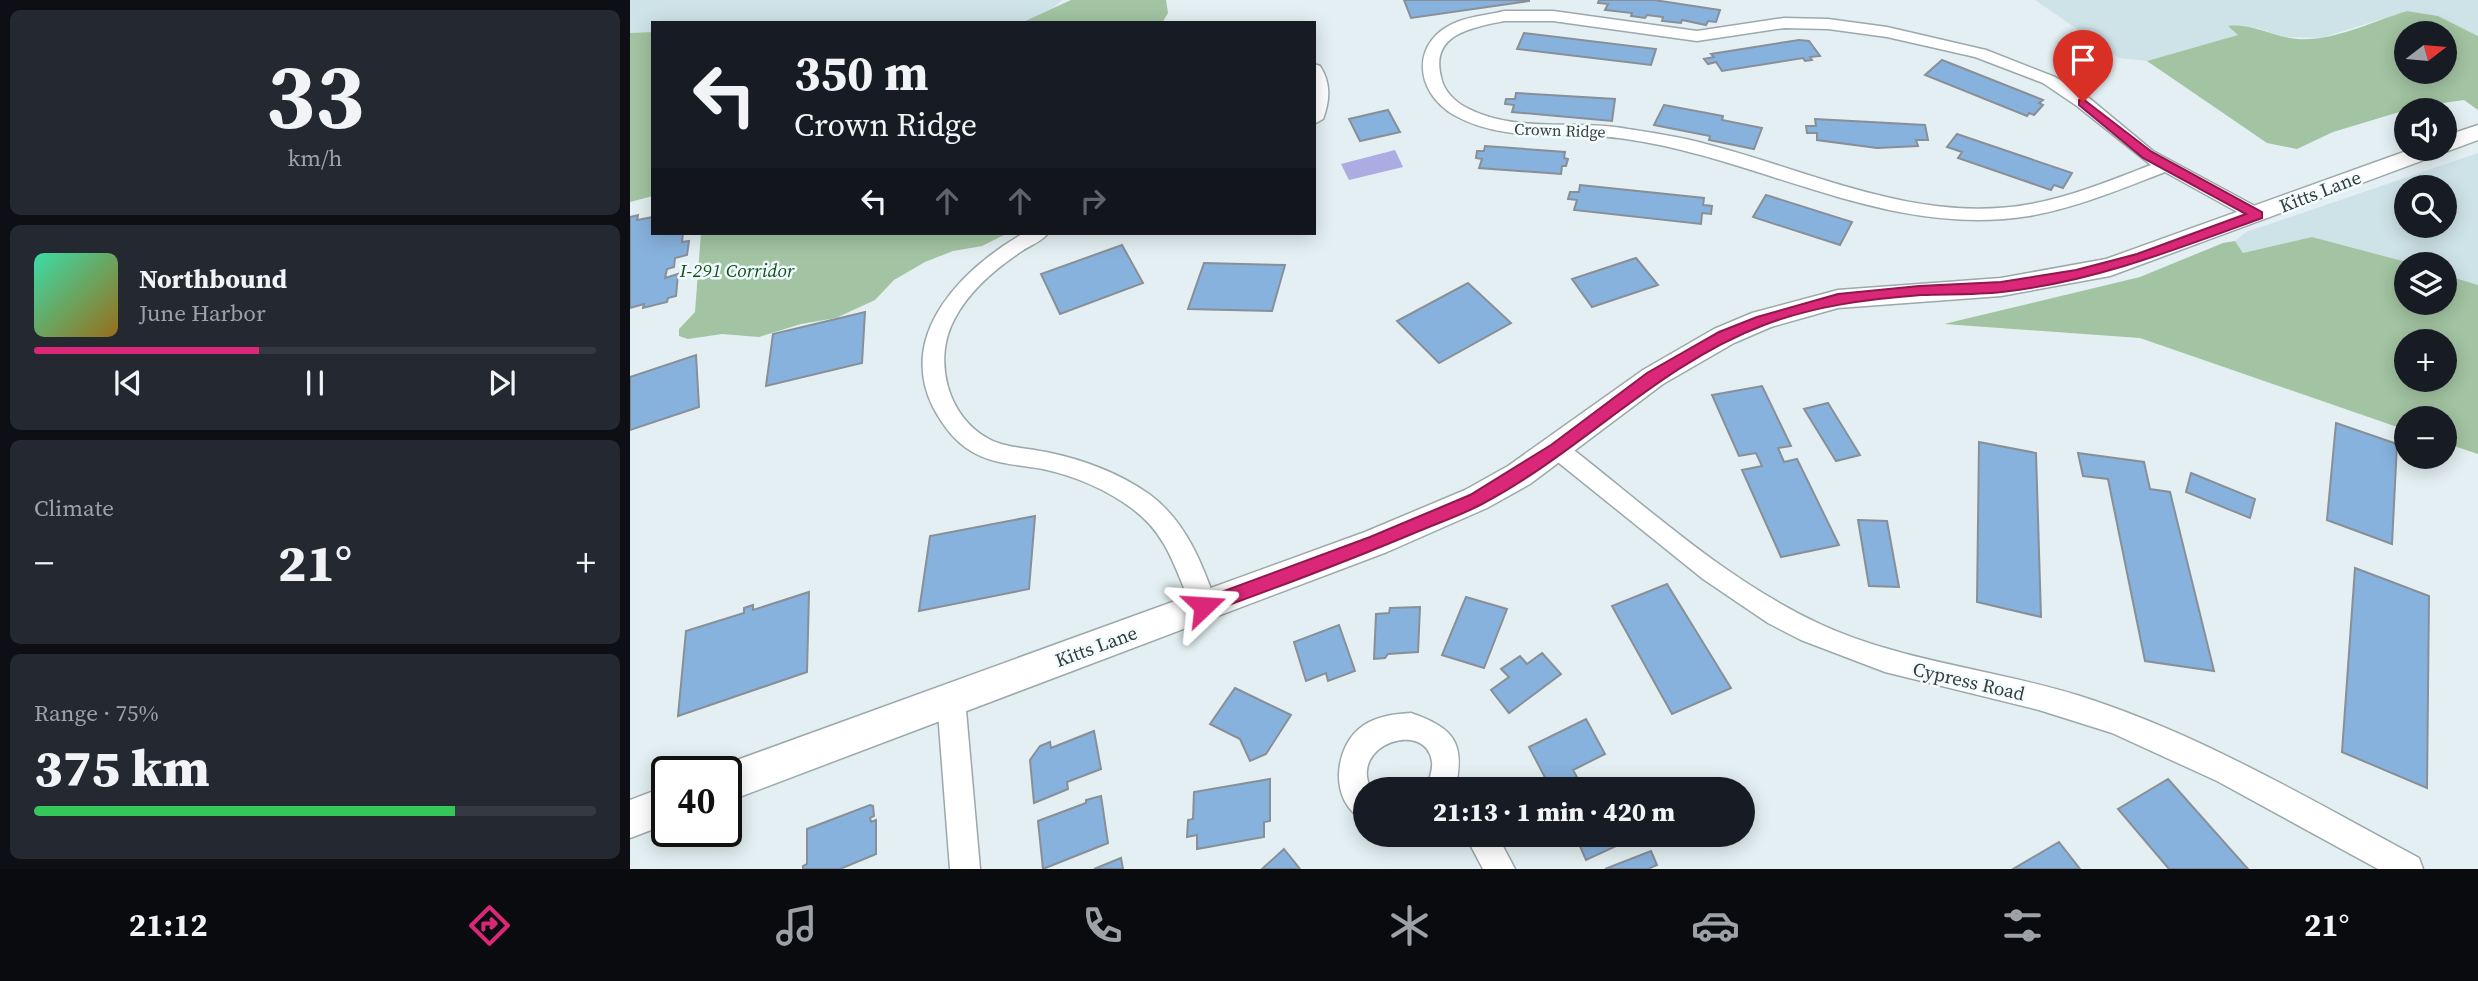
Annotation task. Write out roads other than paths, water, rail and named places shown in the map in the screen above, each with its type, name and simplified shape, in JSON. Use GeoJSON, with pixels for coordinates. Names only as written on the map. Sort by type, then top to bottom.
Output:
{"type":"FeatureCollection","features":[{"type":"Feature","properties":{"kind":"street","name":"Crown Ridge"},"geometry":{"type":"LineString","coordinates":[[2164,166],[2092,194],[2029,210],[1982,214],[1930,211],[1861,198],[1702,148],[1625,133],[1503,128],[1459,111],[1435,89],[1429,62],[1439,40],[1462,25],[1504,16],[1553,16],[1697,36],[1784,23],[1887,32],[1980,53],[2031,72],[2066,90],[2164,166],[2223,194],[2257,215]]}},
{"type":"Feature","properties":{"kind":"street"},"geometry":{"type":"LineString","coordinates":[[1316,72],[1319,76],[1321,103],[1316,114]]}},
{"type":"Feature","properties":{"kind":"street"},"geometry":{"type":"LineString","coordinates":[[2457,140],[2478,132]]}},
{"type":"Feature","properties":{"kind":"street","name":"Kitts Lane"},"geometry":{"type":"LineString","coordinates":[[742,777],[1433,519],[1498,487],[1557,449],[1653,377],[1724,336],[1762,320],[1838,299],[2001,287],[2076,275],[2141,257],[2401,161]]}},
{"type":"Feature","properties":{"kind":"street"},"geometry":{"type":"LineString","coordinates":[[1034,235],[1006,250],[965,286],[935,334],[933,380],[948,418],[981,447],[1056,463],[1128,492],[1146,505],[1164,523],[1178,544],[1192,569],[1204,606]]}},
{"type":"Feature","properties":{"kind":"street","name":"Cypress Road"},"geometry":{"type":"LineString","coordinates":[[1557,449],[1721,576],[1764,606],[1810,632],[1863,653],[1919,670],[2050,699],[2114,721],[2227,771],[2408,869]]}},
{"type":"Feature","properties":{"kind":"street"},"geometry":{"type":"LineString","coordinates":[[951,699],[965,869]]}},
{"type":"Feature","properties":{"kind":"street"},"geometry":{"type":"LineString","coordinates":[[1354,777],[1353,764],[1367,741],[1391,726],[1418,727],[1430,732],[1445,753],[1447,767],[1444,777]]}},
{"type":"Feature","properties":{"kind":"street"},"geometry":{"type":"LineString","coordinates":[[630,819],[651,811]]}},
{"type":"Feature","properties":{"kind":"street"},"geometry":{"type":"LineString","coordinates":[[1487,847],[1500,869]]}},
{"type":"Feature","properties":{"kind":"water"},"geometry":{"type":"Polygon","coordinates":[[[1395,150],[1403,167],[1349,180],[1341,164],[1395,150]]]}},
{"type":"Feature","properties":{"kind":"park label","name":"I-291 Corridor"},"geometry":{"type":"Point","coordinates":[737,270]}}]}
